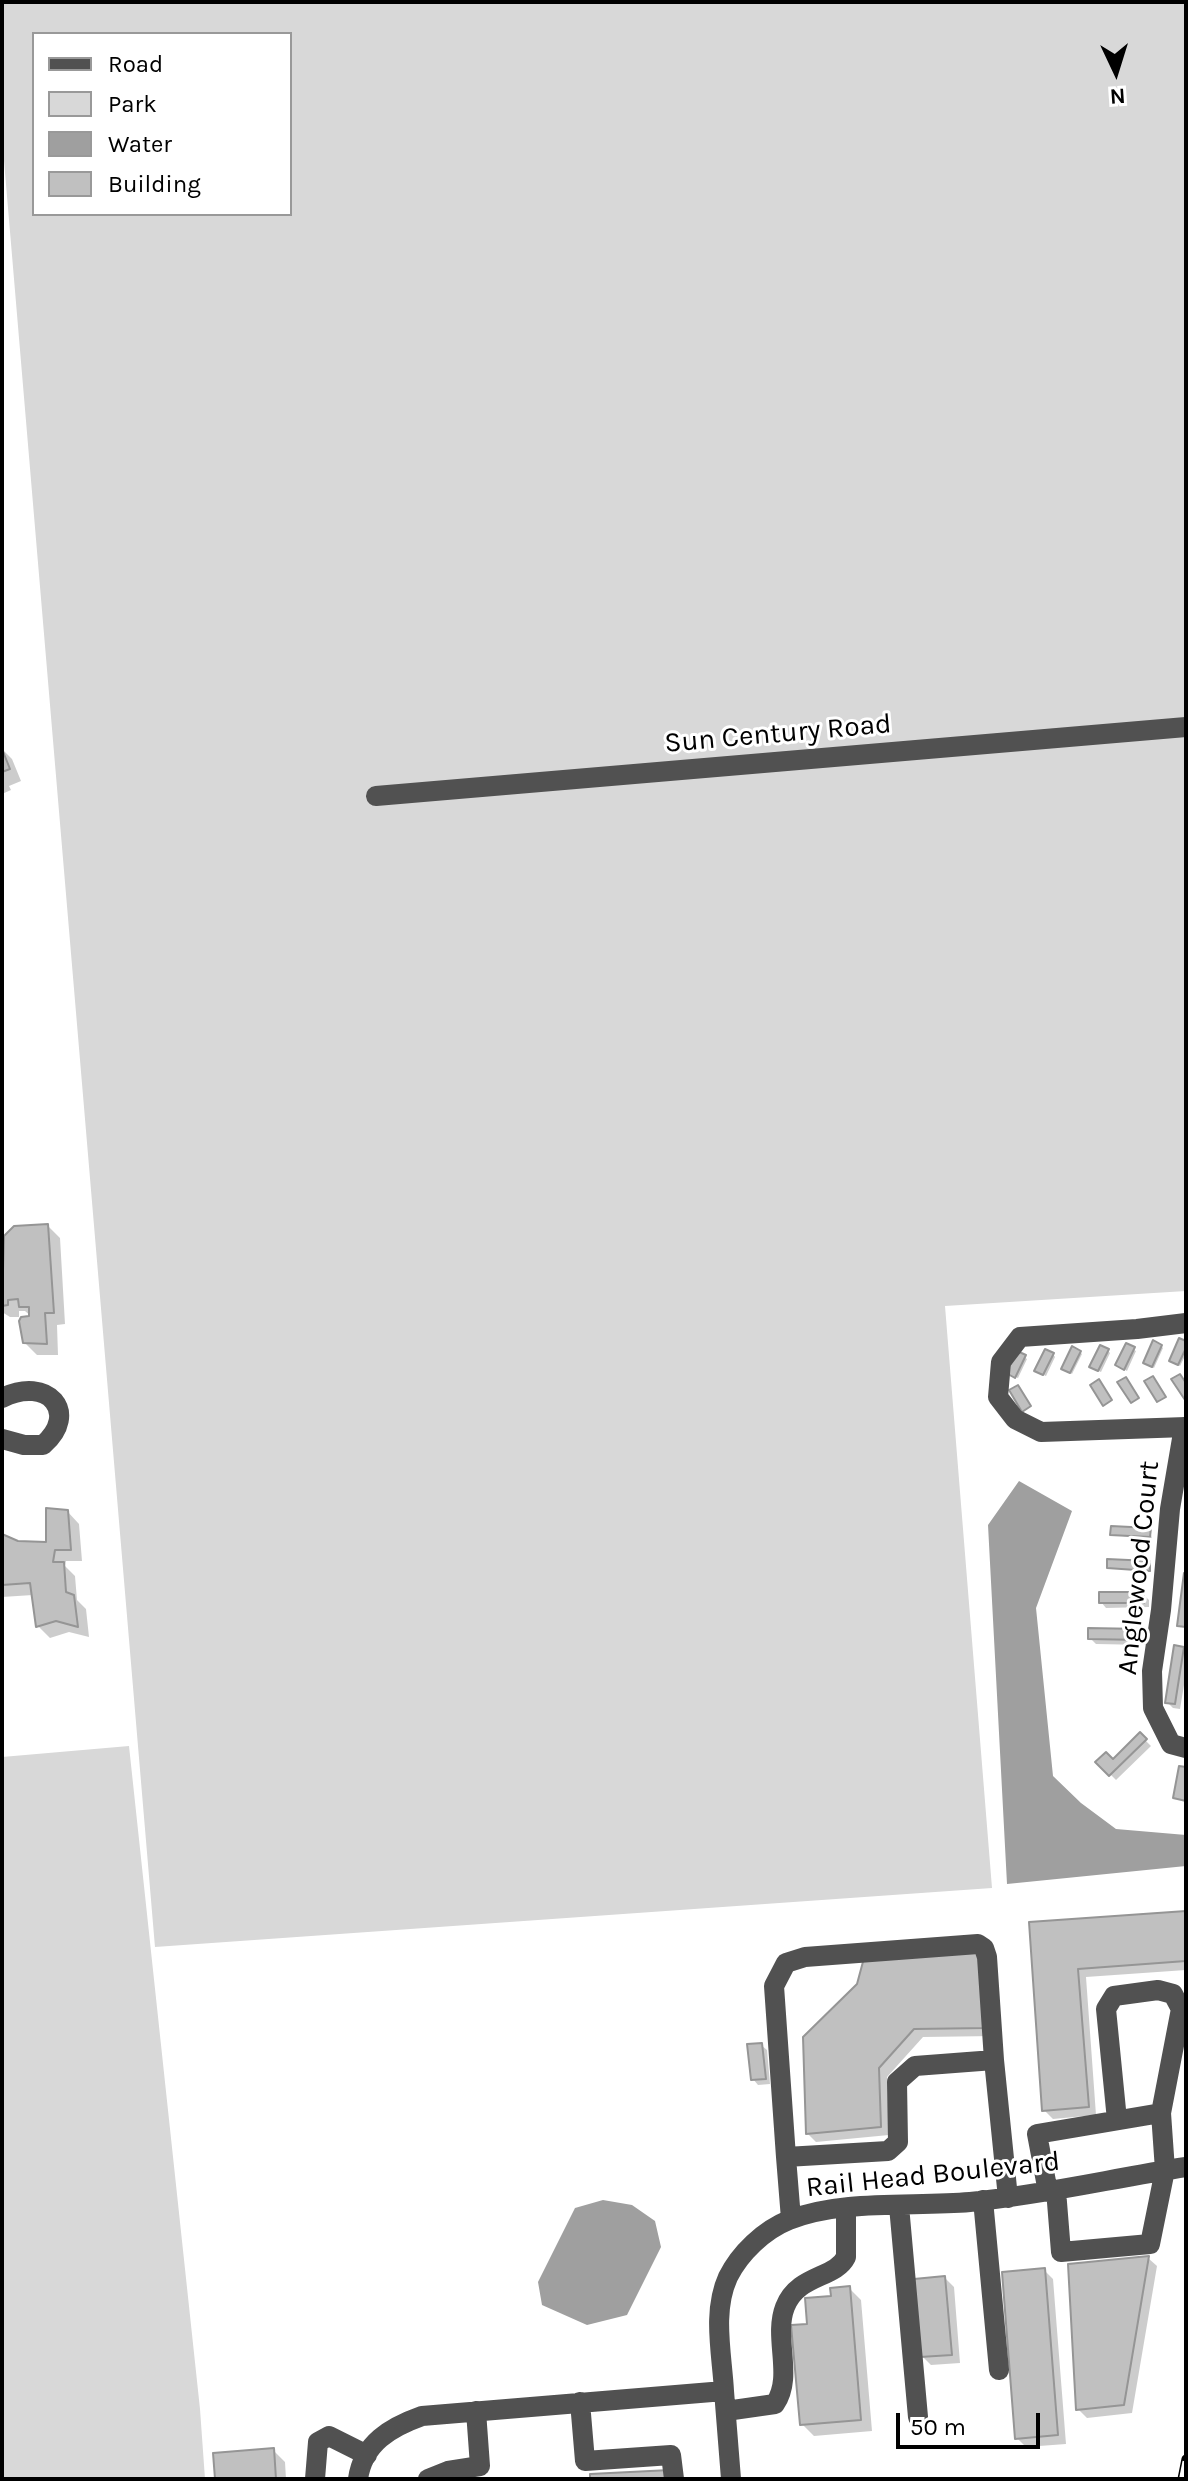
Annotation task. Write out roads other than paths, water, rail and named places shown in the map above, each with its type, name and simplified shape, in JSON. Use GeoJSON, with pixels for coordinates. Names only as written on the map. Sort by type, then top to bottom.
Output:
{"type":"FeatureCollection","features":[{"type":"Feature","properties":{"kind":"street","name":"Sun Century Road"},"geometry":{"type":"LineString","coordinates":[[376,796],[1186,727]]}},
{"type":"Feature","properties":{"kind":"street"},"geometry":{"type":"LineString","coordinates":[[1185,1427],[1041,1432],[1015,1419],[998,1397],[1001,1362],[1020,1337],[1186,1323]]}},
{"type":"Feature","properties":{"kind":"street"},"geometry":{"type":"LineString","coordinates":[[2,1398],[20,1390],[36,1389],[56,1404],[59,1416],[58,1427],[43,1445],[24,1445],[2,1439]]}},
{"type":"Feature","properties":{"kind":"street","name":"Anglewood Court"},"geometry":{"type":"LineString","coordinates":[[1185,1427],[1170,1509],[1152,1671],[1153,1708],[1171,1744],[1186,1748]]}},
{"type":"Feature","properties":{"kind":"street"},"geometry":{"type":"LineString","coordinates":[[791,2219],[774,1986],[786,1963],[805,1957],[978,1944],[984,1948],[1008,2198]]}},
{"type":"Feature","properties":{"kind":"street"},"geometry":{"type":"LineString","coordinates":[[1117,2120],[1106,2009],[1114,1996],[1158,1990],[1173,1994],[1181,2009],[1161,2113],[1165,2170],[1150,2244],[1061,2252],[1052,2191],[1037,2134],[1161,2113]]}},
{"type":"Feature","properties":{"kind":"street"},"geometry":{"type":"LineString","coordinates":[[786,2157],[888,2151],[898,2142],[897,2082],[915,2066],[994,2060]]}},
{"type":"Feature","properties":{"kind":"street","name":"Rail Head Boulevard"},"geometry":{"type":"LineString","coordinates":[[731,2479],[719,2315],[729,2276],[758,2240],[791,2219],[818,2211],[1008,2198],[1186,2167]]}},
{"type":"Feature","properties":{"kind":"street"},"geometry":{"type":"LineString","coordinates":[[983,2200],[999,2370]]}},
{"type":"Feature","properties":{"kind":"street"},"geometry":{"type":"LineString","coordinates":[[899,2206],[918,2417]]}},
{"type":"Feature","properties":{"kind":"street"},"geometry":{"type":"LineString","coordinates":[[358,2479],[367,2455],[382,2435],[398,2424],[422,2416],[580,2402],[725,2401],[775,2404],[784,2391],[780,2340],[784,2309],[802,2284],[842,2264],[846,2257],[846,2209]]}},
{"type":"Feature","properties":{"kind":"street"},"geometry":{"type":"LineString","coordinates":[[580,2402],[585,2461],[671,2455],[674,2479]]}},
{"type":"Feature","properties":{"kind":"street"},"geometry":{"type":"LineString","coordinates":[[428,2479],[448,2471],[480,2466],[476,2411]]}},
{"type":"Feature","properties":{"kind":"street"},"geometry":{"type":"LineString","coordinates":[[315,2479],[318,2442],[329,2436],[367,2455]]}},
{"type":"Feature","properties":{"kind":"water"},"geometry":{"type":"Polygon","coordinates":[[[1019,1481],[1072,1511],[1036,1608],[1053,1776],[1081,1803],[1116,1829],[1186,1835],[1186,1866],[1007,1884],[988,1525],[1019,1481]]]}},
{"type":"Feature","properties":{"kind":"water"},"geometry":{"type":"Polygon","coordinates":[[[603,2200],[632,2205],[655,2221],[661,2247],[627,2315],[587,2325],[542,2305],[538,2282],[575,2208],[603,2200]]]}},
{"type":"Feature","properties":{"kind":"railway"},"geometry":{"type":"LineString","coordinates":[[1182,2479],[1186,2459]]}}]}
